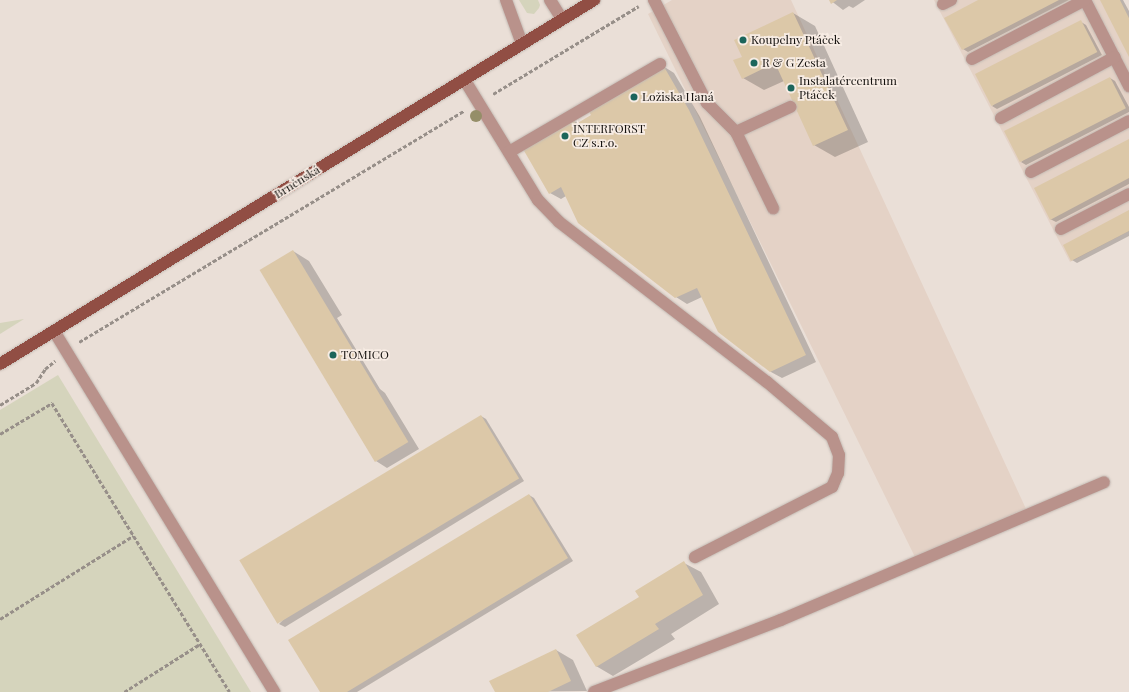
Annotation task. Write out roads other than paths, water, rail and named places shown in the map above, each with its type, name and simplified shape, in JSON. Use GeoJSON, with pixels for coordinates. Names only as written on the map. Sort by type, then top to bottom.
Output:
{"type":"FeatureCollection","features":[{"type":"Feature","properties":{"kind":"main road","name":"Brněnská"},"geometry":{"type":"LineString","coordinates":[[0,364],[522,44],[562,19],[580,4],[594,0]]}},
{"type":"Feature","properties":{"kind":"lane"},"geometry":{"type":"LineString","coordinates":[[506,0],[522,44]]}},
{"type":"Feature","properties":{"kind":"lane"},"geometry":{"type":"LineString","coordinates":[[550,0],[562,19]]}},
{"type":"Feature","properties":{"kind":"lane"},"geometry":{"type":"LineString","coordinates":[[972,59],[1085,0],[1129,86]]}},
{"type":"Feature","properties":{"kind":"lane"},"geometry":{"type":"LineString","coordinates":[[649,2],[706,103],[736,132],[773,208]]}},
{"type":"Feature","properties":{"kind":"lane"},"geometry":{"type":"LineString","coordinates":[[1001,118],[1114,57]]}},
{"type":"Feature","properties":{"kind":"lane"},"geometry":{"type":"LineString","coordinates":[[509,152],[660,64]]}},
{"type":"Feature","properties":{"kind":"lane"},"geometry":{"type":"LineString","coordinates":[[464,79],[538,200],[559,222],[767,382],[832,436],[839,455],[838,473],[832,487],[695,557]]}},
{"type":"Feature","properties":{"kind":"lane"},"geometry":{"type":"LineString","coordinates":[[736,132],[790,107]]}},
{"type":"Feature","properties":{"kind":"lane"},"geometry":{"type":"LineString","coordinates":[[1032,172],[1129,121]]}},
{"type":"Feature","properties":{"kind":"lane"},"geometry":{"type":"LineString","coordinates":[[1061,228],[1129,194]]}},
{"type":"Feature","properties":{"kind":"lane"},"geometry":{"type":"LineString","coordinates":[[54,331],[274,692]]}},
{"type":"Feature","properties":{"kind":"lane"},"geometry":{"type":"LineString","coordinates":[[594,692],[782,620],[1104,482]]}},
{"type":"Feature","properties":{"kind":"place","name":"Koupelny Ptáček"},"geometry":{"type":"Point","coordinates":[743,40]}},
{"type":"Feature","properties":{"kind":"place","name":"R & G Zesta"},"geometry":{"type":"Point","coordinates":[754,63]}},
{"type":"Feature","properties":{"kind":"place","name":"Instalatércentrum Ptáček"},"geometry":{"type":"Point","coordinates":[791,88]}},
{"type":"Feature","properties":{"kind":"place","name":"Ložiska Haná"},"geometry":{"type":"Point","coordinates":[634,97]}},
{"type":"Feature","properties":{"kind":"place","name":"INTERFORST CZ s.r.o."},"geometry":{"type":"Point","coordinates":[565,136]}},
{"type":"Feature","properties":{"kind":"place","name":"TOMICO"},"geometry":{"type":"Point","coordinates":[333,355]}}]}
